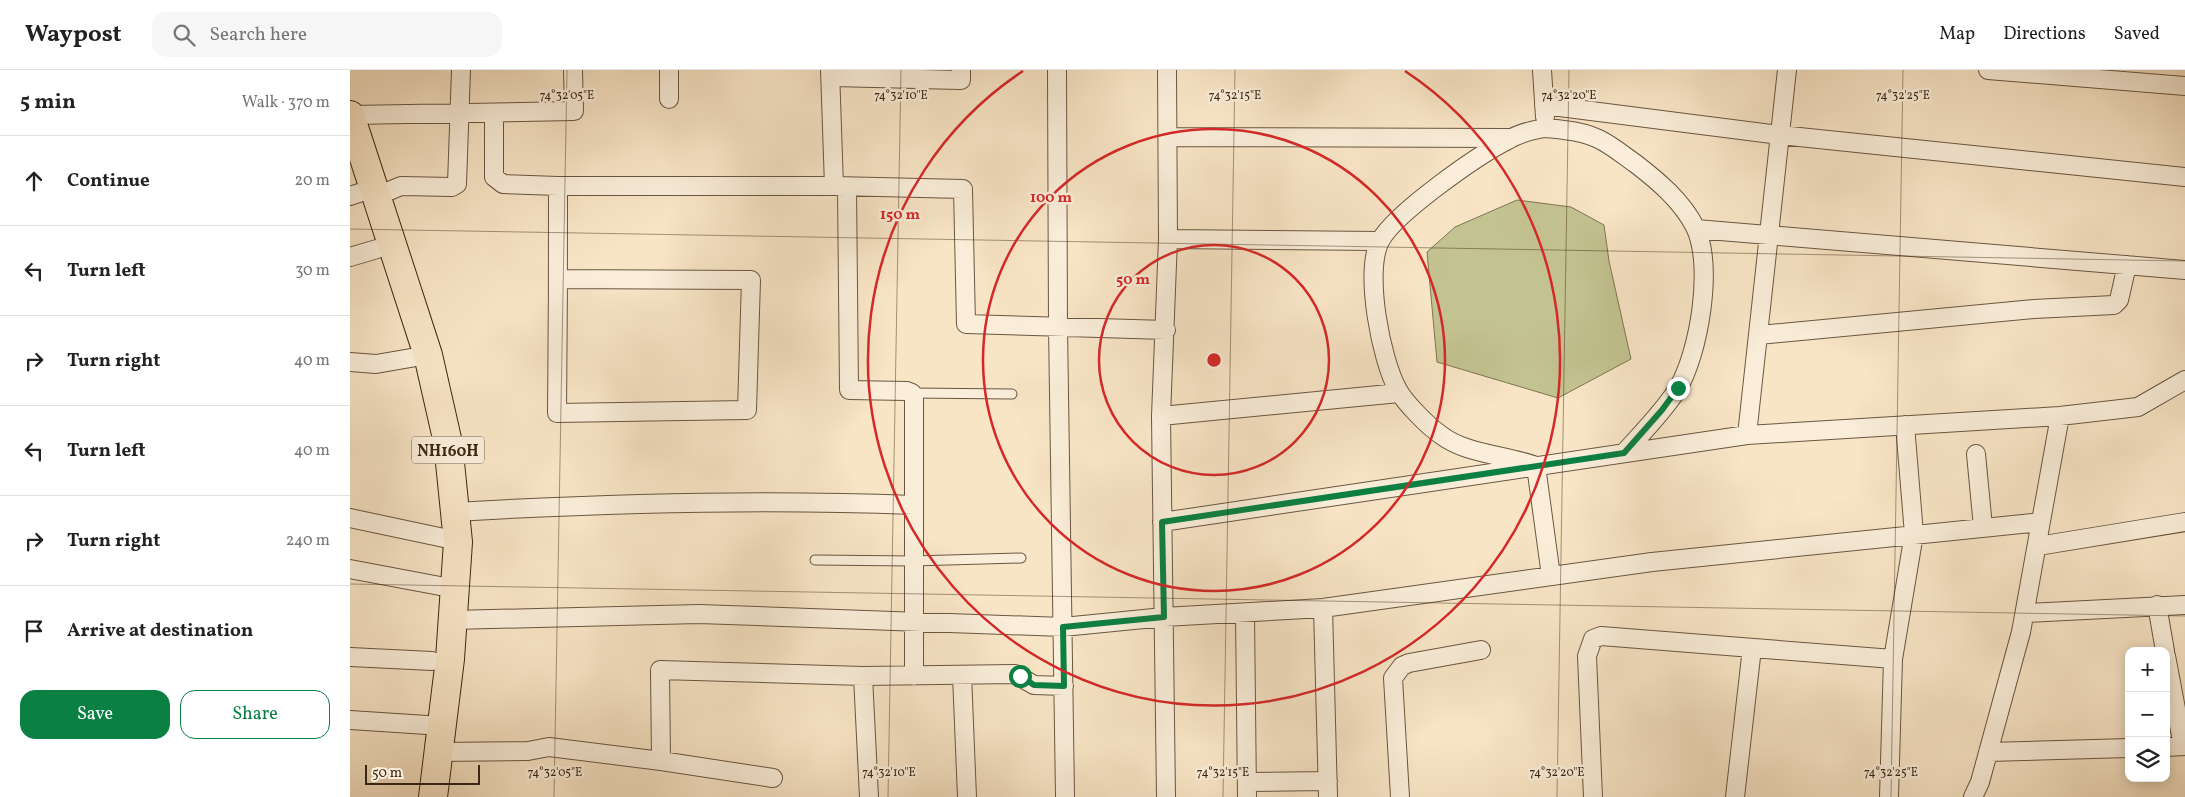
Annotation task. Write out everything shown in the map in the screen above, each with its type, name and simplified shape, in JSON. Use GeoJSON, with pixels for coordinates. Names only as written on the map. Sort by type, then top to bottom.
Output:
{"type":"FeatureCollection","features":[{"type":"Feature","properties":{"kind":"highway","name":"NH160H"},"geometry":{"type":"LineString","coordinates":[[350,115],[362,195],[377,249],[420,356],[432,430],[444,538],[432,661],[433,797]]}},
{"type":"Feature","properties":{"kind":"highway","name":"NH160H"},"geometry":{"type":"LineString","coordinates":[[350,166],[420,356],[448,443],[458,542],[453,620],[434,734],[416,797]]}},
{"type":"Feature","properties":{"kind":"street"},"geometry":{"type":"LineString","coordinates":[[362,195],[400,186],[456,186],[461,70]]}},
{"type":"Feature","properties":{"kind":"street"},"geometry":{"type":"LineString","coordinates":[[350,115],[574,111],[573,70]]}},
{"type":"Feature","properties":{"kind":"street"},"geometry":{"type":"LineString","coordinates":[[668,100],[669,70]]}},
{"type":"Feature","properties":{"kind":"street"},"geometry":{"type":"LineString","coordinates":[[914,676],[914,398],[912,393],[849,390],[841,186],[830,74],[961,80],[961,70]]}},
{"type":"Feature","properties":{"kind":"street"},"geometry":{"type":"LineString","coordinates":[[1057,70],[1058,326],[1065,797]]}},
{"type":"Feature","properties":{"kind":"street"},"geometry":{"type":"LineString","coordinates":[[1166,797],[1161,416],[1166,330],[1168,239],[1167,70]]}},
{"type":"Feature","properties":{"kind":"street"},"geometry":{"type":"LineString","coordinates":[[1542,70],[1546,128]]}},
{"type":"Feature","properties":{"kind":"street"},"geometry":{"type":"LineString","coordinates":[[1748,435],[1786,70]]}},
{"type":"Feature","properties":{"kind":"street"},"geometry":{"type":"LineString","coordinates":[[1988,70],[2185,86]]}},
{"type":"Feature","properties":{"kind":"street"},"geometry":{"type":"LineString","coordinates":[[1544,105],[1780,136],[2185,177]]}},
{"type":"Feature","properties":{"kind":"street"},"geometry":{"type":"LineString","coordinates":[[494,113],[494,177],[497,182],[502,184],[558,186],[841,186],[963,189],[966,324],[1166,330]]}},
{"type":"Feature","properties":{"kind":"street"},"geometry":{"type":"LineString","coordinates":[[1168,137],[1510,138],[1546,128],[1585,132],[1599,137],[1647,172],[1669,192],[1686,212],[1696,229],[1704,278],[1697,340],[1678,388],[1662,410],[1624,453]]}},
{"type":"Feature","properties":{"kind":"street"},"geometry":{"type":"LineString","coordinates":[[1510,138],[1449,178],[1392,224],[1380,241],[1375,256],[1373,293],[1386,359],[1399,393],[1440,435],[1453,443],[1519,459],[1536,466]]}},
{"type":"Feature","properties":{"kind":"street"},"geometry":{"type":"LineString","coordinates":[[558,186],[558,279],[558,413],[747,410],[752,280],[558,279]]}},
{"type":"Feature","properties":{"kind":"street"},"geometry":{"type":"LineString","coordinates":[[1696,229],[2185,270]]}},
{"type":"Feature","properties":{"kind":"street"},"geometry":{"type":"LineString","coordinates":[[1168,239],[1380,241]]}},
{"type":"Feature","properties":{"kind":"street"},"geometry":{"type":"LineString","coordinates":[[350,257],[377,249]]}},
{"type":"Feature","properties":{"kind":"street"},"geometry":{"type":"LineString","coordinates":[[1759,335],[2034,309],[2114,304],[2119,300],[2127,265]]}},
{"type":"Feature","properties":{"kind":"street"},"geometry":{"type":"LineString","coordinates":[[350,362],[376,364],[420,356]]}},
{"type":"Feature","properties":{"kind":"street"},"geometry":{"type":"LineString","coordinates":[[1162,522],[1748,435],[2060,416],[2138,407],[2185,380]]}},
{"type":"Feature","properties":{"kind":"street"},"geometry":{"type":"LineString","coordinates":[[1161,416],[1399,393]]}},
{"type":"Feature","properties":{"kind":"street"},"geometry":{"type":"LineString","coordinates":[[1973,797],[1988,752],[2025,613],[2060,416]]}},
{"type":"Feature","properties":{"kind":"street"},"geometry":{"type":"LineString","coordinates":[[1888,797],[1893,660],[1914,534],[1905,426]]}},
{"type":"Feature","properties":{"kind":"street"},"geometry":{"type":"LineString","coordinates":[[1976,454],[1982,527]]}},
{"type":"Feature","properties":{"kind":"street"},"geometry":{"type":"LineString","coordinates":[[1536,466],[1551,576]]}},
{"type":"Feature","properties":{"kind":"street"},"geometry":{"type":"LineString","coordinates":[[455,512],[584,505],[822,501],[914,505]]}},
{"type":"Feature","properties":{"kind":"street"},"geometry":{"type":"LineString","coordinates":[[350,518],[444,538]]}},
{"type":"Feature","properties":{"kind":"street"},"geometry":{"type":"LineString","coordinates":[[453,620],[698,614],[1063,627],[1164,617],[1323,608],[1652,562],[2041,522]]}},
{"type":"Feature","properties":{"kind":"street"},"geometry":{"type":"LineString","coordinates":[[2038,546],[2185,522]]}},
{"type":"Feature","properties":{"kind":"street"},"geometry":{"type":"LineString","coordinates":[[350,569],[440,586]]}},
{"type":"Feature","properties":{"kind":"street"},"geometry":{"type":"LineString","coordinates":[[2157,605],[2164,647]]}},
{"type":"Feature","properties":{"kind":"street"},"geometry":{"type":"LineString","coordinates":[[2025,613],[2185,605]]}},
{"type":"Feature","properties":{"kind":"street"},"geometry":{"type":"LineString","coordinates":[[1246,613],[1247,790],[1328,789],[1323,608]]}},
{"type":"Feature","properties":{"kind":"street"},"geometry":{"type":"LineString","coordinates":[[1593,797],[1587,656],[1593,639],[1601,636],[1893,660]]}},
{"type":"Feature","properties":{"kind":"street"},"geometry":{"type":"LineString","coordinates":[[1735,797],[1752,648]]}},
{"type":"Feature","properties":{"kind":"street"},"geometry":{"type":"LineString","coordinates":[[1400,797],[1394,678],[1396,672],[1409,663],[1481,650]]}},
{"type":"Feature","properties":{"kind":"street"},"geometry":{"type":"LineString","coordinates":[[350,657],[432,661]]}},
{"type":"Feature","properties":{"kind":"street"},"geometry":{"type":"LineString","coordinates":[[661,760],[660,670],[863,676],[1015,674],[1034,685],[1064,686]]}},
{"type":"Feature","properties":{"kind":"street"},"geometry":{"type":"LineString","coordinates":[[962,675],[967,797]]}},
{"type":"Feature","properties":{"kind":"street"},"geometry":{"type":"LineString","coordinates":[[863,676],[869,797]]}},
{"type":"Feature","properties":{"kind":"street"},"geometry":{"type":"LineString","coordinates":[[2170,686],[2178,746]]}},
{"type":"Feature","properties":{"kind":"street"},"geometry":{"type":"LineString","coordinates":[[350,720],[528,751],[549,747],[661,760],[773,778]]}},
{"type":"Feature","properties":{"kind":"street"},"geometry":{"type":"LineString","coordinates":[[1988,752],[2125,748]]}},
{"type":"Feature","properties":{"kind":"lane"},"geometry":{"type":"LineString","coordinates":[[912,393],[1012,394]]}},
{"type":"Feature","properties":{"kind":"lane"},"geometry":{"type":"LineString","coordinates":[[815,560],[913,561],[1021,558]]}},
{"type":"Feature","properties":{"kind":"green space"},"geometry":{"type":"Polygon","coordinates":[[[1517,200],[1571,207],[1604,225],[1609,261],[1631,359],[1558,398],[1437,362],[1427,252],[1455,227],[1517,200]]]}},
{"type":"Feature","properties":{"kind":"route"},"geometry":{"type":"LineString","coordinates":[[1020,676],[1029,684],[1064,686],[1063,627],[1164,617],[1162,522],[1624,453],[1662,410],[1678,388]]}}]}
